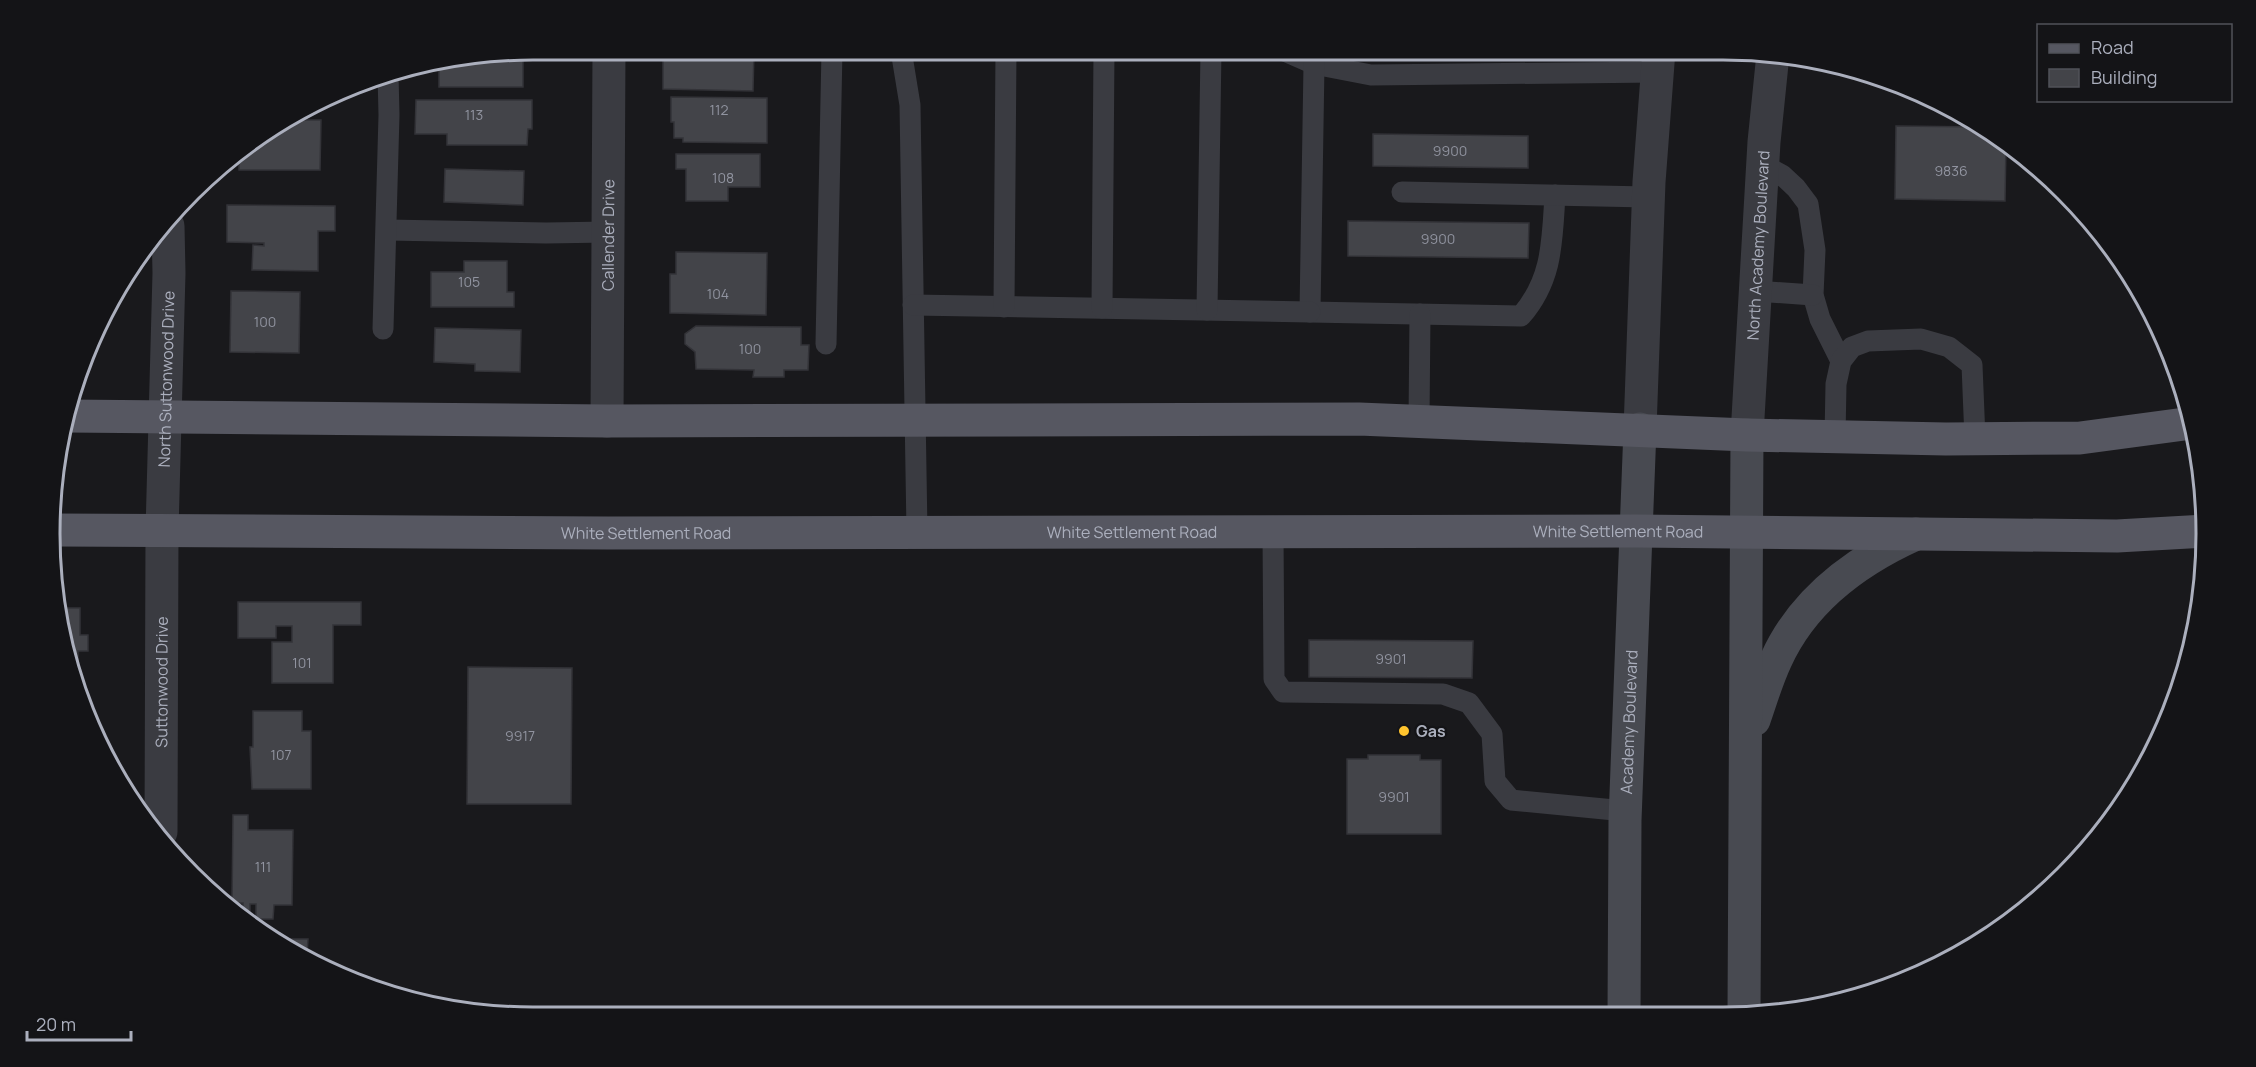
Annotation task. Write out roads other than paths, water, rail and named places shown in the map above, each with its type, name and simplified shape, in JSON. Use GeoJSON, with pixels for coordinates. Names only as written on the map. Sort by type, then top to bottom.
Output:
{"type":"FeatureCollection","features":[{"type":"Feature","properties":{"kind":"main road"},"geometry":{"type":"LineString","coordinates":[[75,416],[607,421],[1359,419],[1747,435],[1975,439],[2080,438],[2183,424]]}},
{"type":"Feature","properties":{"kind":"main road","name":"Academy Boulevard"},"geometry":{"type":"LineString","coordinates":[[1624,1007],[1625,810],[1640,429]]}},
{"type":"Feature","properties":{"kind":"main road"},"geometry":{"type":"LineString","coordinates":[[1744,1006],[1747,435]]}},
{"type":"Feature","properties":{"kind":"main road","name":"White Settlement Road"},"geometry":{"type":"LineString","coordinates":[[60,530],[1636,531],[2117,536],[2196,532]]}},
{"type":"Feature","properties":{"kind":"main road"},"geometry":{"type":"LineString","coordinates":[[1746,742],[1776,659],[1791,632],[1811,606],[1863,561],[1882,549],[1916,534]]}},
{"type":"Feature","properties":{"kind":"street","name":"Callender Drive"},"geometry":{"type":"LineString","coordinates":[[607,421],[609,60]]}},
{"type":"Feature","properties":{"kind":"street"},"geometry":{"type":"LineString","coordinates":[[1640,429],[1648,197],[1658,61]]}},
{"type":"Feature","properties":{"kind":"street","name":"North Academy Boulevard"},"geometry":{"type":"LineString","coordinates":[[1747,435],[1763,165],[1772,63]]}},
{"type":"Feature","properties":{"kind":"street","name":"North Suttonwood Drive"},"geometry":{"type":"LineString","coordinates":[[162,531],[168,233]]}},
{"type":"Feature","properties":{"kind":"street","name":"Suttonwood Drive"},"geometry":{"type":"LineString","coordinates":[[161,826],[162,531]]}},
{"type":"Feature","properties":{"kind":"lane"},"geometry":{"type":"LineString","coordinates":[[826,344],[832,60]]}},
{"type":"Feature","properties":{"kind":"lane"},"geometry":{"type":"LineString","coordinates":[[903,60],[910,105],[917,532]]}},
{"type":"Feature","properties":{"kind":"lane"},"geometry":{"type":"LineString","coordinates":[[1004,307],[1006,60]]}},
{"type":"Feature","properties":{"kind":"lane"},"geometry":{"type":"LineString","coordinates":[[1102,308],[1104,60]]}},
{"type":"Feature","properties":{"kind":"lane"},"geometry":{"type":"LineString","coordinates":[[1207,310],[1211,60]]}},
{"type":"Feature","properties":{"kind":"lane"},"geometry":{"type":"LineString","coordinates":[[1305,60],[1314,64],[1371,75],[1658,61]]}},
{"type":"Feature","properties":{"kind":"lane"},"geometry":{"type":"LineString","coordinates":[[1310,312],[1314,64]]}},
{"type":"Feature","properties":{"kind":"lane"},"geometry":{"type":"LineString","coordinates":[[383,329],[387,230],[388,83]]}},
{"type":"Feature","properties":{"kind":"lane"},"geometry":{"type":"LineString","coordinates":[[1763,165],[1782,175],[1808,204],[1815,250],[1813,295],[1820,319],[1841,361]]}},
{"type":"Feature","properties":{"kind":"lane"},"geometry":{"type":"LineString","coordinates":[[1402,192],[1648,197]]}},
{"type":"Feature","properties":{"kind":"lane"},"geometry":{"type":"LineString","coordinates":[[913,305],[1521,316],[1536,299],[1551,256],[1556,195]]}},
{"type":"Feature","properties":{"kind":"lane"},"geometry":{"type":"LineString","coordinates":[[387,230],[608,232]]}},
{"type":"Feature","properties":{"kind":"lane"},"geometry":{"type":"LineString","coordinates":[[1755,291],[1813,295]]}},
{"type":"Feature","properties":{"kind":"lane"},"geometry":{"type":"LineString","coordinates":[[1419,421],[1420,314]]}},
{"type":"Feature","properties":{"kind":"lane"},"geometry":{"type":"LineString","coordinates":[[1835,437],[1836,384],[1841,361],[1852,346],[1868,341],[1921,339],[1948,347],[1972,365],[1975,439]]}},
{"type":"Feature","properties":{"kind":"lane"},"geometry":{"type":"LineString","coordinates":[[1273,532],[1274,679],[1283,692],[1443,694],[1469,703],[1492,734],[1495,781],[1511,800],[1625,810]]}},
{"type":"Feature","properties":{"kind":"place","name":"Gas"},"geometry":{"type":"Point","coordinates":[1404,731]}}]}
